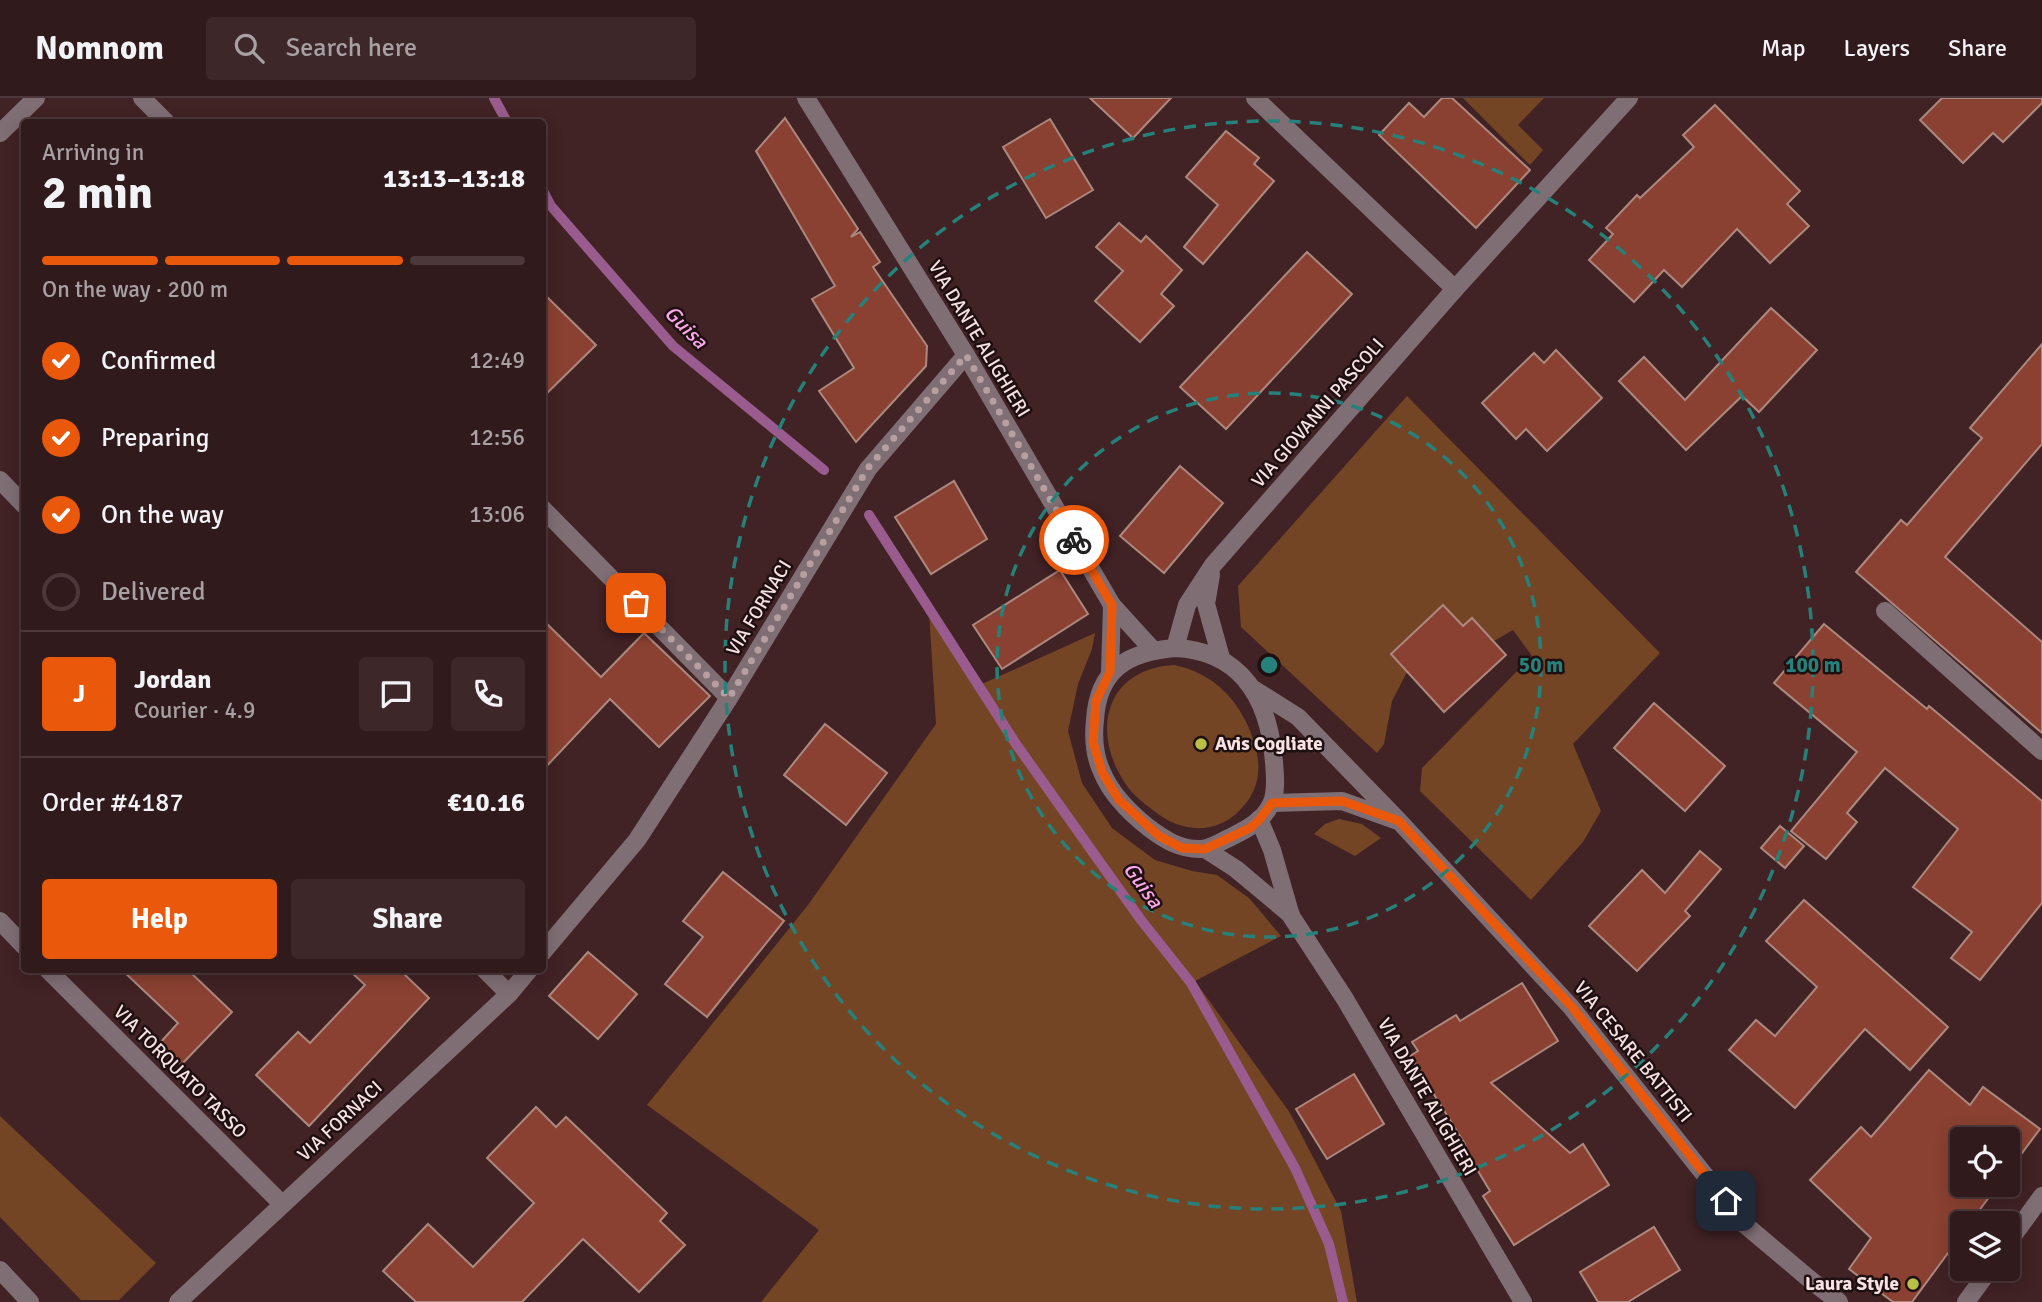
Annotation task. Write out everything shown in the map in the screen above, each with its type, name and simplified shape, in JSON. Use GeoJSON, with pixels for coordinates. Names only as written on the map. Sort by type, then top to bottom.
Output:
{"type":"FeatureCollection","features":[{"type":"Feature","properties":{"kind":"street"},"geometry":{"type":"LineString","coordinates":[[0,133],[36,98]]}},
{"type":"Feature","properties":{"kind":"street"},"geometry":{"type":"LineString","coordinates":[[142,98],[163,119]]}},
{"type":"Feature","properties":{"kind":"street","name":"VIA DANTE ALIGHIERI"},"geometry":{"type":"LineString","coordinates":[[806,98],[966,355],[1112,605],[1153,650]]}},
{"type":"Feature","properties":{"kind":"street"},"geometry":{"type":"LineString","coordinates":[[1255,98],[1455,289]]}},
{"type":"Feature","properties":{"kind":"street","name":"VIA GIOVANNI PASCOLI"},"geometry":{"type":"LineString","coordinates":[[1175,648],[1188,605],[1213,565],[1455,289],[1629,98]]}},
{"type":"Feature","properties":{"kind":"street","name":"VIA FORNACI"},"geometry":{"type":"LineString","coordinates":[[546,948],[636,839],[729,698],[868,468],[966,355]]}},
{"type":"Feature","properties":{"kind":"street"},"geometry":{"type":"LineString","coordinates":[[0,480],[21,502]]}},
{"type":"Feature","properties":{"kind":"street"},"geometry":{"type":"LineString","coordinates":[[546,512],[729,698]]}},
{"type":"Feature","properties":{"kind":"street"},"geometry":{"type":"LineString","coordinates":[[1213,565],[1206,604],[1221,658]]}},
{"type":"Feature","properties":{"kind":"street"},"geometry":{"type":"LineString","coordinates":[[1110,672],[1122,663],[1153,650],[1175,648],[1196,649],[1221,658],[1241,675],[1255,690],[1273,741],[1275,775],[1272,803],[1259,820],[1250,828],[1205,849],[1182,848],[1159,836],[1119,800],[1102,772],[1093,742],[1096,701],[1110,672],[1112,605]]}},
{"type":"Feature","properties":{"kind":"street"},"geometry":{"type":"LineString","coordinates":[[1885,611],[2042,751]]}},
{"type":"Feature","properties":{"kind":"street","name":"VIA CESARE BATTISTI"},"geometry":{"type":"LineString","coordinates":[[1255,690],[1298,717],[1572,1007],[1743,1223],[1839,1302]]}},
{"type":"Feature","properties":{"kind":"street","name":"VIA CESARE BATTISTI"},"geometry":{"type":"LineString","coordinates":[[1272,803],[1342,801],[1399,821]]}},
{"type":"Feature","properties":{"kind":"street","name":"VIA DANTE ALIGHIERI"},"geometry":{"type":"LineString","coordinates":[[1259,820],[1272,850],[1291,916]]}},
{"type":"Feature","properties":{"kind":"street","name":"VIA DANTE ALIGHIERI"},"geometry":{"type":"LineString","coordinates":[[1205,849],[1236,869],[1291,916],[1345,999],[1522,1302]]}},
{"type":"Feature","properties":{"kind":"street"},"geometry":{"type":"LineString","coordinates":[[0,921],[21,943]]}},
{"type":"Feature","properties":{"kind":"street","name":"VIA TORQUATO TASSO"},"geometry":{"type":"LineString","coordinates":[[51,973],[282,1204]]}},
{"type":"Feature","properties":{"kind":"street"},"geometry":{"type":"LineString","coordinates":[[488,973],[509,994]]}},
{"type":"Feature","properties":{"kind":"street","name":"VIA FORNACI"},"geometry":{"type":"LineString","coordinates":[[178,1302],[509,994],[526,973]]}},
{"type":"Feature","properties":{"kind":"street"},"geometry":{"type":"LineString","coordinates":[[2020,1226],[2042,1196]]}},
{"type":"Feature","properties":{"kind":"street"},"geometry":{"type":"LineString","coordinates":[[0,1270],[30,1302]]}},
{"type":"Feature","properties":{"kind":"street"},"geometry":{"type":"LineString","coordinates":[[1966,1302],[1981,1281]]}},
{"type":"Feature","properties":{"kind":"shaded area"},"geometry":{"type":"Polygon","coordinates":[[[1463,98],[1544,98],[1518,125],[1543,150],[1530,165],[1463,98]]]}},
{"type":"Feature","properties":{"kind":"shaded area"},"geometry":{"type":"Polygon","coordinates":[[[1407,396],[1660,653],[1573,744],[1601,811],[1583,842],[1531,900],[1420,791],[1422,768],[1532,656],[1513,630],[1494,641],[1472,618],[1463,626],[1443,606],[1391,654],[1407,672],[1392,701],[1384,744],[1377,753],[1241,627],[1238,586],[1407,396]]]}},
{"type":"Feature","properties":{"kind":"shaded area"},"geometry":{"type":"Polygon","coordinates":[[[929,611],[982,684],[1095,633],[1092,649],[1078,684],[1068,731],[1082,783],[1112,828],[1155,860],[1217,875],[1249,898],[1281,936],[1195,981],[1290,1113],[1341,1211],[1357,1302],[761,1302],[819,1230],[647,1105],[808,905],[936,724],[929,611]]]}},
{"type":"Feature","properties":{"kind":"shaded area"},"geometry":{"type":"Polygon","coordinates":[[[1174,665],[1202,675],[1225,692],[1242,715],[1257,751],[1258,778],[1247,802],[1230,818],[1209,827],[1186,827],[1175,823],[1143,802],[1127,786],[1109,746],[1107,726],[1110,708],[1119,691],[1132,678],[1150,669],[1174,665]]]}},
{"type":"Feature","properties":{"kind":"shaded area"},"geometry":{"type":"Polygon","coordinates":[[[1339,819],[1362,824],[1381,838],[1355,856],[1314,834],[1325,824],[1339,819]]]}},
{"type":"Feature","properties":{"kind":"shaded area"},"geometry":{"type":"Polygon","coordinates":[[[0,1116],[156,1263],[119,1300],[81,1300],[0,1217],[0,1116]]]}},
{"type":"Feature","properties":{"kind":"building"},"geometry":{"type":"Polygon","coordinates":[[[1090,98],[1171,98],[1133,138],[1090,98]]]}},
{"type":"Feature","properties":{"kind":"building"},"geometry":{"type":"Polygon","coordinates":[[[1442,98],[1452,98],[1530,170],[1476,228],[1379,135],[1409,103],[1424,117],[1442,98]]]}},
{"type":"Feature","properties":{"kind":"building"},"geometry":{"type":"Polygon","coordinates":[[[1942,98],[2042,98],[2042,103],[2003,142],[1993,133],[1963,163],[1920,120],[1942,98]]]}},
{"type":"Feature","properties":{"kind":"building"},"geometry":{"type":"Polygon","coordinates":[[[1715,105],[1800,191],[1787,204],[1809,226],[1770,263],[1737,229],[1682,287],[1664,270],[1634,302],[1589,260],[1613,234],[1606,228],[1637,195],[1640,198],[1694,147],[1683,135],[1715,105]]]}},
{"type":"Feature","properties":{"kind":"building"},"geometry":{"type":"Polygon","coordinates":[[[785,118],[858,229],[851,237],[860,232],[880,262],[873,267],[927,346],[926,366],[856,442],[819,391],[854,368],[812,299],[835,286],[756,151],[785,118]]]}},
{"type":"Feature","properties":{"kind":"building"},"geometry":{"type":"Polygon","coordinates":[[[1050,119],[1093,190],[1046,218],[1003,147],[1050,119]]]}},
{"type":"Feature","properties":{"kind":"building"},"geometry":{"type":"Polygon","coordinates":[[[1226,131],[1259,158],[1254,164],[1274,181],[1203,264],[1184,247],[1218,205],[1186,177],[1226,131]]]}},
{"type":"Feature","properties":{"kind":"building"},"geometry":{"type":"Polygon","coordinates":[[[1119,223],[1141,242],[1146,236],[1182,270],[1161,294],[1174,306],[1140,342],[1095,301],[1123,271],[1096,247],[1119,223]]]}},
{"type":"Feature","properties":{"kind":"building"},"geometry":{"type":"Polygon","coordinates":[[[1307,252],[1352,294],[1226,429],[1180,387],[1307,252]]]}},
{"type":"Feature","properties":{"kind":"building"},"geometry":{"type":"Polygon","coordinates":[[[546,296],[596,345],[546,394],[546,296]]]}},
{"type":"Feature","properties":{"kind":"building"},"geometry":{"type":"Polygon","coordinates":[[[1771,308],[1817,350],[1759,412],[1742,396],[1686,450],[1619,381],[1644,357],[1685,400],[1771,308]]]}},
{"type":"Feature","properties":{"kind":"building"},"geometry":{"type":"Polygon","coordinates":[[[2042,344],[2042,444],[1945,557],[2042,642],[2042,733],[1856,572],[1901,520],[1907,525],[1982,438],[1970,428],[2042,344]]]}},
{"type":"Feature","properties":{"kind":"building"},"geometry":{"type":"Polygon","coordinates":[[[1556,350],[1602,398],[1547,451],[1526,429],[1516,439],[1482,403],[1534,353],[1544,363],[1556,350]]]}},
{"type":"Feature","properties":{"kind":"building"},"geometry":{"type":"Polygon","coordinates":[[[1180,466],[1223,503],[1164,573],[1120,536],[1180,466]]]}},
{"type":"Feature","properties":{"kind":"building"},"geometry":{"type":"Polygon","coordinates":[[[954,481],[987,539],[931,574],[895,517],[954,481]]]}},
{"type":"Feature","properties":{"kind":"building"},"geometry":{"type":"Polygon","coordinates":[[[1060,570],[1088,614],[1002,669],[973,625],[1060,570]]]}},
{"type":"Feature","properties":{"kind":"building"},"geometry":{"type":"Polygon","coordinates":[[[1443,605],[1463,626],[1472,618],[1506,655],[1444,712],[1391,654],[1443,605]]]}},
{"type":"Feature","properties":{"kind":"building"},"geometry":{"type":"Polygon","coordinates":[[[546,623],[601,677],[644,633],[710,696],[659,747],[610,699],[546,767],[546,623]]]}},
{"type":"Feature","properties":{"kind":"building"},"geometry":{"type":"Polygon","coordinates":[[[1824,624],[1927,709],[1929,706],[2042,801],[2042,903],[1980,980],[1951,958],[1972,932],[1913,887],[1958,829],[1885,768],[1847,813],[1857,822],[1826,859],[1791,831],[1857,752],[1774,683],[1824,624]]]}},
{"type":"Feature","properties":{"kind":"building"},"geometry":{"type":"Polygon","coordinates":[[[1654,703],[1725,766],[1685,811],[1614,748],[1654,703]]]}},
{"type":"Feature","properties":{"kind":"building"},"geometry":{"type":"Polygon","coordinates":[[[825,724],[887,773],[846,825],[784,775],[825,724]]]}},
{"type":"Feature","properties":{"kind":"building"},"geometry":{"type":"Polygon","coordinates":[[[1780,826],[1804,846],[1785,868],[1761,848],[1780,826]]]}},
{"type":"Feature","properties":{"kind":"building"},"geometry":{"type":"Polygon","coordinates":[[[1700,851],[1721,869],[1685,911],[1690,916],[1637,971],[1589,926],[1642,870],[1665,893],[1700,851]]]}},
{"type":"Feature","properties":{"kind":"building"},"geometry":{"type":"Polygon","coordinates":[[[723,872],[784,921],[707,1017],[665,984],[703,937],[683,921],[723,872]]]}},
{"type":"Feature","properties":{"kind":"building"},"geometry":{"type":"Polygon","coordinates":[[[1804,900],[1948,1027],[1910,1070],[1865,1029],[1795,1108],[1729,1050],[1756,1020],[1775,1036],[1817,987],[1766,941],[1804,900]]]}},
{"type":"Feature","properties":{"kind":"building"},"geometry":{"type":"Polygon","coordinates":[[[588,952],[637,994],[598,1039],[549,996],[588,952]]]}},
{"type":"Feature","properties":{"kind":"building"},"geometry":{"type":"Polygon","coordinates":[[[125,973],[191,973],[232,1012],[181,1065],[159,1044],[178,1023],[125,973]]]}},
{"type":"Feature","properties":{"kind":"building"},"geometry":{"type":"Polygon","coordinates":[[[352,973],[403,973],[429,998],[309,1126],[256,1075],[298,1032],[310,1043],[365,985],[352,973]]]}},
{"type":"Feature","properties":{"kind":"building"},"geometry":{"type":"Polygon","coordinates":[[[1522,983],[1558,1041],[1491,1083],[1570,1153],[1583,1144],[1609,1185],[1514,1245],[1483,1196],[1490,1191],[1463,1146],[1465,1144],[1410,1056],[1418,1051],[1412,1042],[1456,1015],[1460,1021],[1522,983]]]}},
{"type":"Feature","properties":{"kind":"building"},"geometry":{"type":"Polygon","coordinates":[[[1929,1070],[1970,1105],[1983,1087],[2040,1129],[2020,1156],[2020,1127],[1950,1127],[1950,1197],[1989,1197],[1979,1211],[1950,1211],[1950,1250],[1912,1302],[1893,1302],[1849,1269],[1871,1238],[1810,1180],[1861,1127],[1871,1137],[1929,1070]]]}},
{"type":"Feature","properties":{"kind":"building"},"geometry":{"type":"Polygon","coordinates":[[[1354,1074],[1384,1124],[1327,1159],[1296,1109],[1354,1074]]]}},
{"type":"Feature","properties":{"kind":"building"},"geometry":{"type":"Polygon","coordinates":[[[536,1107],[556,1127],[566,1117],[667,1213],[660,1221],[685,1245],[639,1292],[583,1239],[522,1302],[416,1302],[383,1271],[428,1224],[473,1267],[534,1203],[487,1158],[536,1107]]]}},
{"type":"Feature","properties":{"kind":"building"},"geometry":{"type":"Polygon","coordinates":[[[1654,1227],[1680,1270],[1628,1302],[1598,1302],[1580,1272],[1654,1227]]]}},
{"type":"Feature","properties":{"kind":"waterway","name":"Guisa"},"geometry":{"type":"LineString","coordinates":[[494,98],[505,119]]}},
{"type":"Feature","properties":{"kind":"waterway","name":"Guisa"},"geometry":{"type":"LineString","coordinates":[[546,197],[551,206],[673,346],[824,470]]}},
{"type":"Feature","properties":{"kind":"waterway","name":"Guisa"},"geometry":{"type":"LineString","coordinates":[[869,515],[1016,744],[1141,920],[1191,983],[1295,1168],[1329,1244],[1343,1302]]}},
{"type":"Feature","properties":{"kind":"way so far"},"geometry":{"type":"LineString","coordinates":[[636,603],[729,698],[868,468],[966,355],[1074,540]]}},
{"type":"Feature","properties":{"kind":"place","name":"Avis Cogliate"},"geometry":{"type":"Point","coordinates":[1201,744]}},
{"type":"Feature","properties":{"kind":"place","name":"Laura Style"},"geometry":{"type":"Point","coordinates":[1913,1284]}},
{"type":"Feature","properties":{"kind":"route"},"geometry":{"type":"LineString","coordinates":[[1074,540],[1112,605],[1110,672],[1096,701],[1093,742],[1102,772],[1119,800],[1159,836],[1182,848],[1205,849],[1250,828],[1272,803],[1342,801],[1399,821],[1572,1007],[1726,1201]]}}]}
